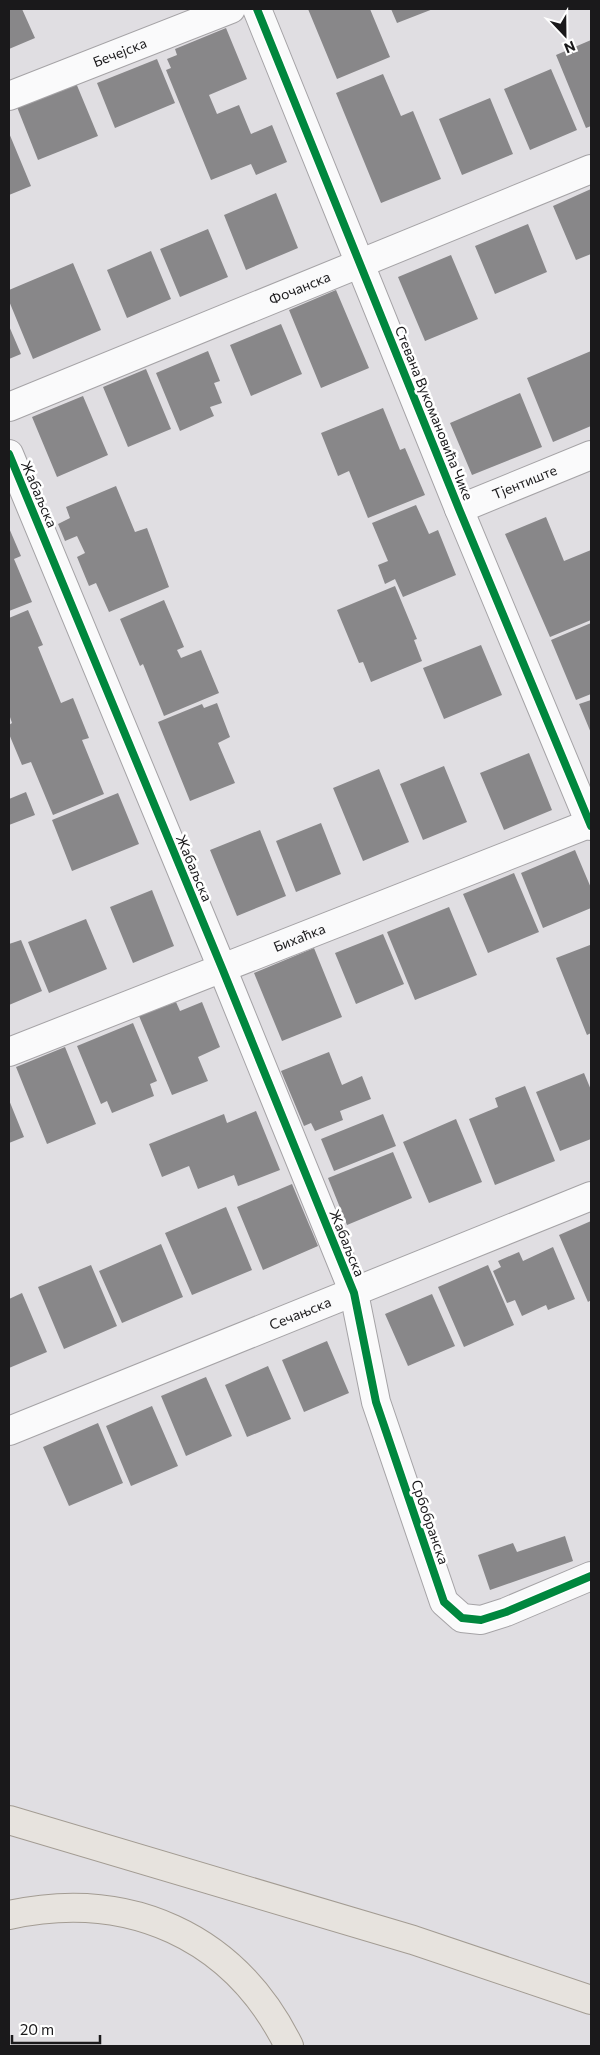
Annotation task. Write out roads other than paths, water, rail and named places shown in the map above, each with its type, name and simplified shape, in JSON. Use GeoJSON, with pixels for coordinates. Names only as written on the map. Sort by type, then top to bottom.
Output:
{"type":"FeatureCollection","features":[{"type":"Feature","properties":{"kind":"main road"},"geometry":{"type":"LineString","coordinates":[[9,1820],[413,1940],[591,2000]]}},
{"type":"Feature","properties":{"kind":"main road"},"geometry":{"type":"LineString","coordinates":[[9,1915],[30,1910],[74,1907],[108,1909],[151,1919],[203,1946],[225,1962],[248,1984],[263,2003],[280,2026],[289,2046]]}},
{"type":"Feature","properties":{"kind":"street","name":"Бечејска"},"geometry":{"type":"LineString","coordinates":[[9,96],[231,9]]}},
{"type":"Feature","properties":{"kind":"street","name":"Стевана Вукомановића Чике"},"geometry":{"type":"LineString","coordinates":[[257,9],[459,510],[591,824]]}},
{"type":"Feature","properties":{"kind":"street","name":"Фочанска"},"geometry":{"type":"LineString","coordinates":[[9,408],[360,262],[591,169]]}},
{"type":"Feature","properties":{"kind":"street","name":"Жабаљска"},"geometry":{"type":"LineString","coordinates":[[9,454],[222,968],[354,1293]]}},
{"type":"Feature","properties":{"kind":"street","name":"Тјентиште"},"geometry":{"type":"LineString","coordinates":[[459,510],[591,455]]}},
{"type":"Feature","properties":{"kind":"street","name":"Бихаћка"},"geometry":{"type":"LineString","coordinates":[[9,1052],[591,824]]}},
{"type":"Feature","properties":{"kind":"street","name":"Сечањска"},"geometry":{"type":"LineString","coordinates":[[9,1431],[591,1196]]}},
{"type":"Feature","properties":{"kind":"street","name":"Србобранска"},"geometry":{"type":"LineString","coordinates":[[354,1293],[376,1402],[444,1602],[462,1618],[481,1620],[506,1612],[591,1576]]}}]}
